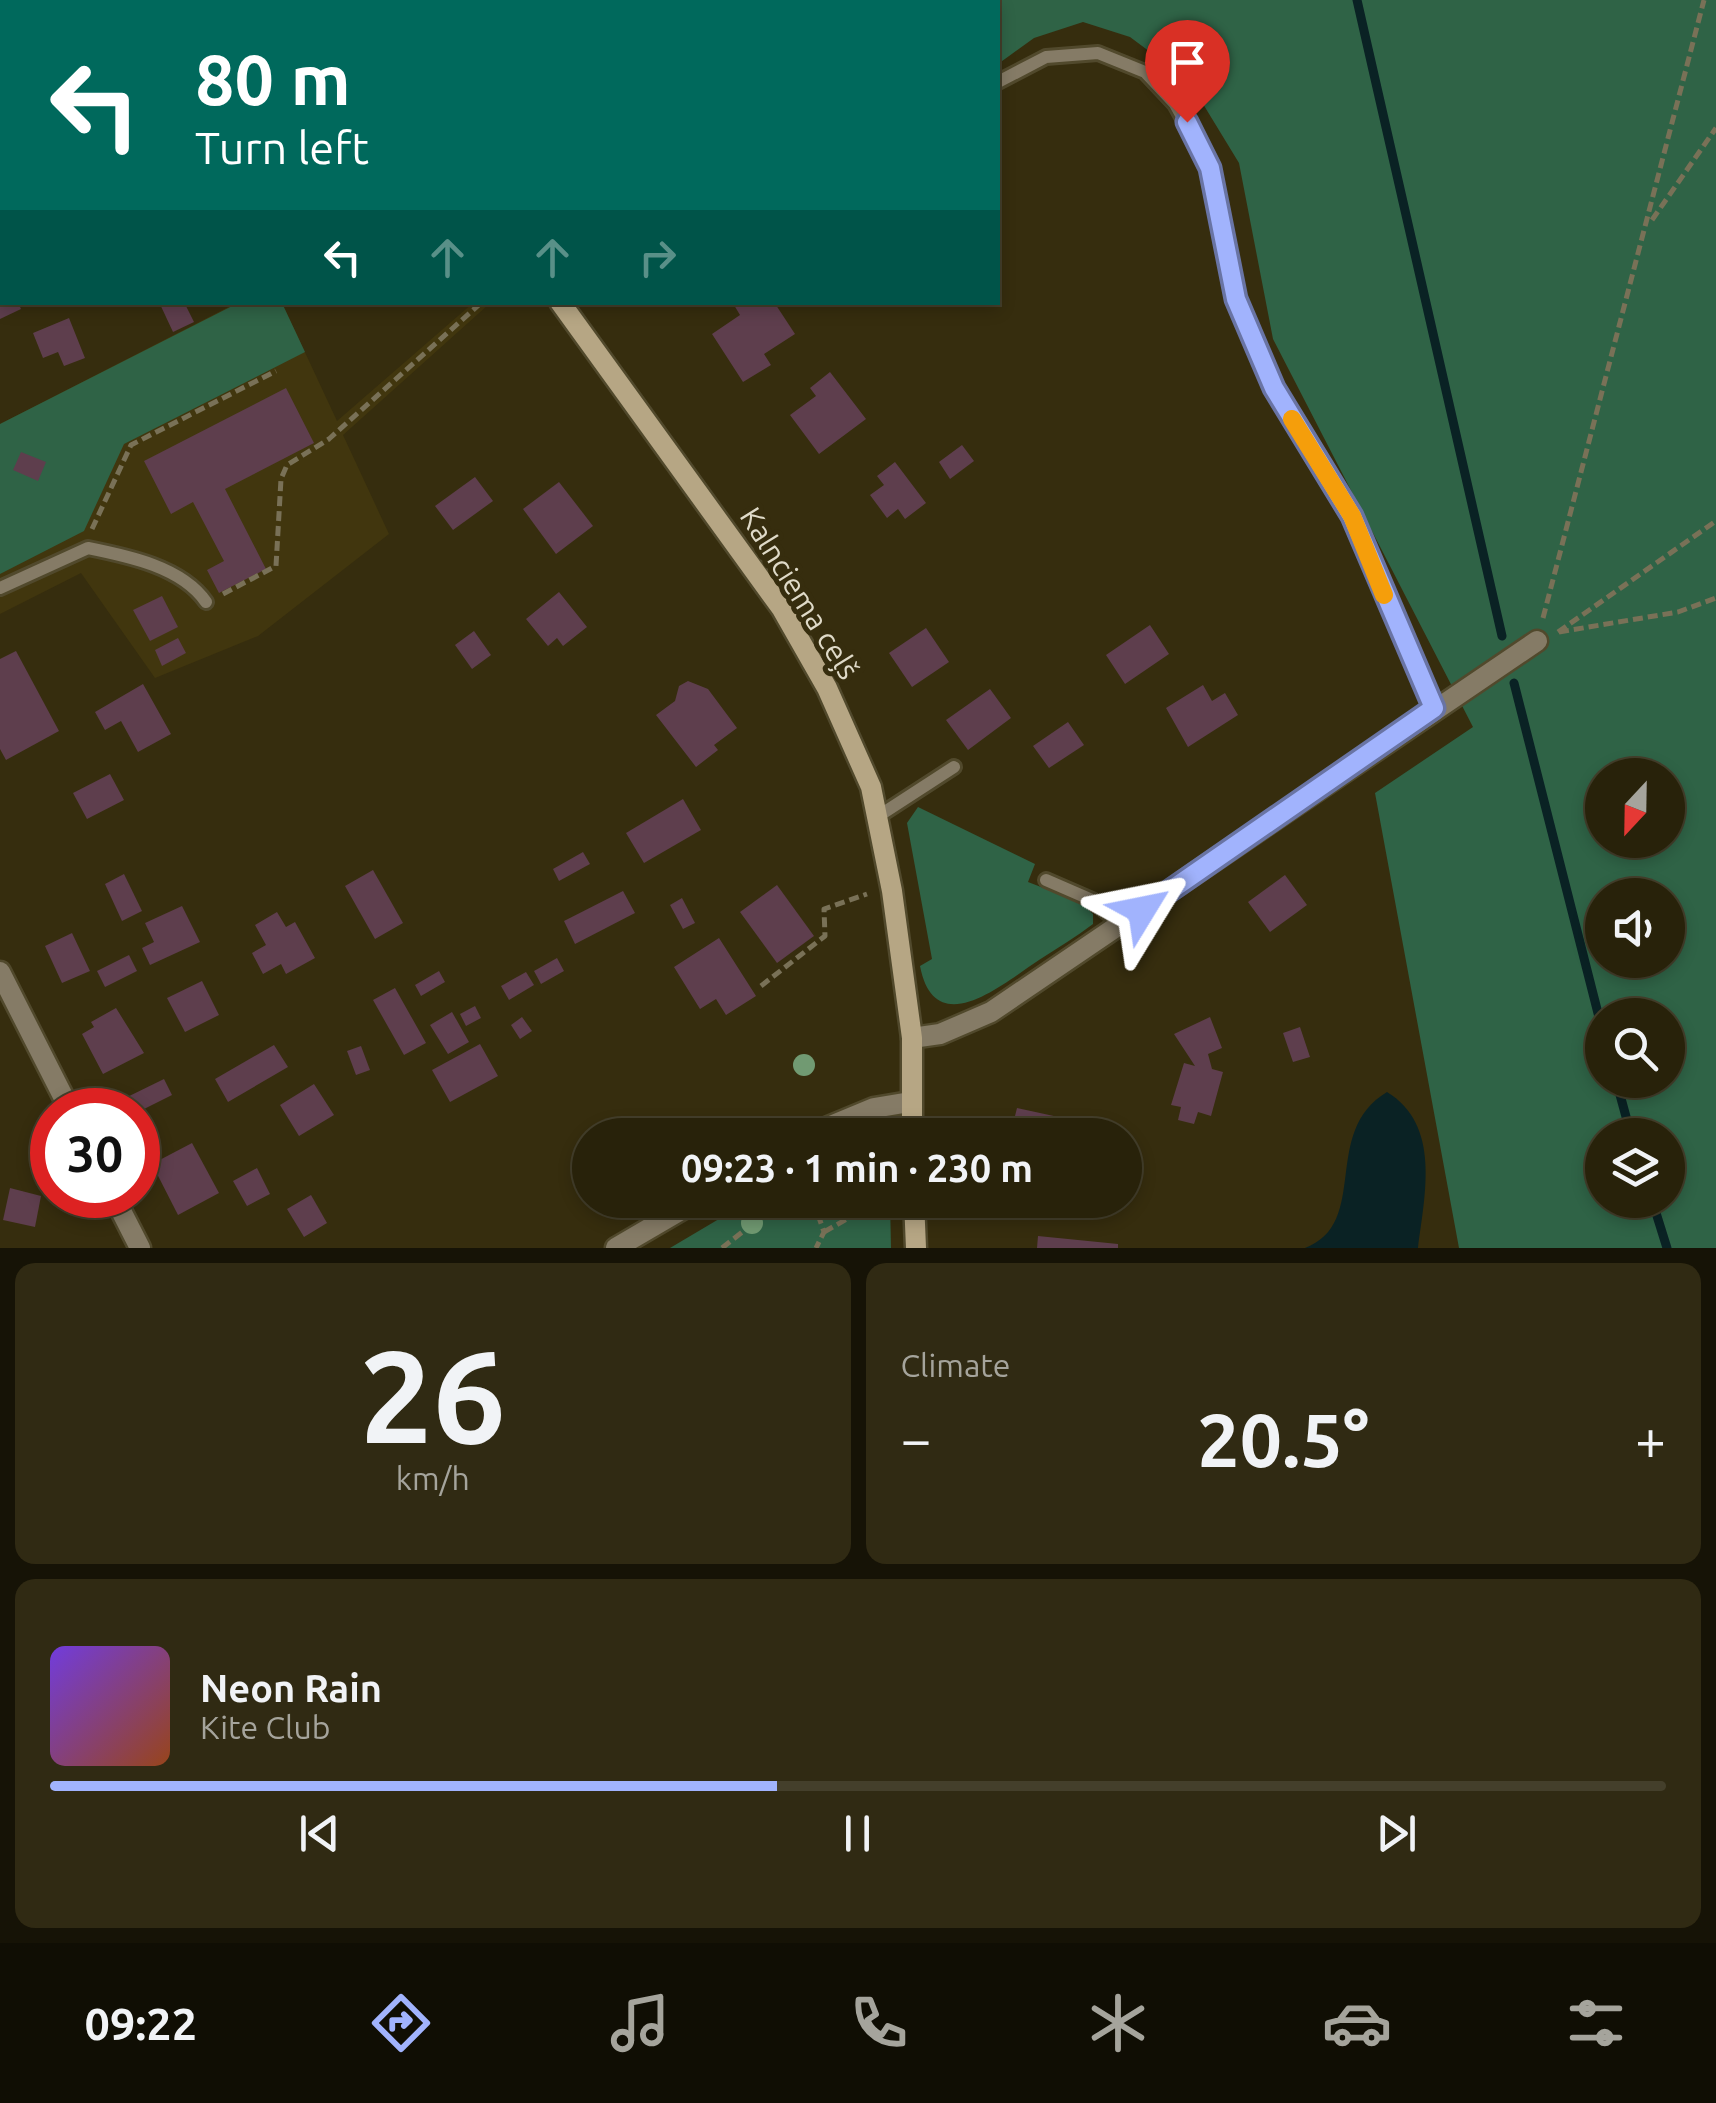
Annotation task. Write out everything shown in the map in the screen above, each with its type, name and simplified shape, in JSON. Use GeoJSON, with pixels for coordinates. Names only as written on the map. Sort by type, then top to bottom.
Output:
{"type":"FeatureCollection","features":[{"type":"Feature","properties":{"kind":"main road","name":"Kalnciema ceļš"},"geometry":{"type":"LineString","coordinates":[[562,305],[782,609],[827,688],[870,787],[912,1038],[911,1118]]}},
{"type":"Feature","properties":{"kind":"main road"},"geometry":{"type":"LineString","coordinates":[[915,1218],[916,1248]]}},
{"type":"Feature","properties":{"kind":"street"},"geometry":{"type":"LineString","coordinates":[[912,1038],[940,1034],[990,1012],[1434,708],[1547,637]]}},
{"type":"Feature","properties":{"kind":"street"},"geometry":{"type":"LineString","coordinates":[[0,972],[59,1088]]}},
{"type":"Feature","properties":{"kind":"street"},"geometry":{"type":"LineString","coordinates":[[850,1118],[874,1108],[910,1102]]}},
{"type":"Feature","properties":{"kind":"street"},"geometry":{"type":"LineString","coordinates":[[125,1218],[140,1248]]}},
{"type":"Feature","properties":{"kind":"street"},"geometry":{"type":"LineString","coordinates":[[616,1248],[667,1218]]}},
{"type":"Feature","properties":{"kind":"lane"},"geometry":{"type":"LineString","coordinates":[[1000,81],[1046,57],[1098,53],[1145,72],[1176,104],[1210,168],[1236,299],[1274,388],[1352,516],[1434,708]]}},
{"type":"Feature","properties":{"kind":"lane"},"geometry":{"type":"LineString","coordinates":[[0,588],[82,550],[154,566],[195,586],[206,602]]}},
{"type":"Feature","properties":{"kind":"lane"},"geometry":{"type":"LineString","coordinates":[[877,817],[954,766]]}},
{"type":"Feature","properties":{"kind":"lane"},"geometry":{"type":"LineString","coordinates":[[1046,880],[1092,900],[1121,924]]}},
{"type":"Feature","properties":{"kind":"path"},"geometry":{"type":"LineString","coordinates":[[1547,637],[1704,0]]}},
{"type":"Feature","properties":{"kind":"path"},"geometry":{"type":"LineString","coordinates":[[1648,224],[1716,128]]}},
{"type":"Feature","properties":{"kind":"path"},"geometry":{"type":"LineString","coordinates":[[206,602],[276,566],[282,479],[287,465],[329,439],[479,305]]}},
{"type":"Feature","properties":{"kind":"path"},"geometry":{"type":"LineString","coordinates":[[82,550],[131,445],[276,371]]}},
{"type":"Feature","properties":{"kind":"path"},"geometry":{"type":"LineString","coordinates":[[1547,637],[1716,521]]}},
{"type":"Feature","properties":{"kind":"path"},"geometry":{"type":"LineString","coordinates":[[1547,637],[1678,612],[1716,598]]}},
{"type":"Feature","properties":{"kind":"path"},"geometry":{"type":"LineString","coordinates":[[761,986],[825,936],[824,909],[870,894]]}},
{"type":"Feature","properties":{"kind":"path"},"geometry":{"type":"LineString","coordinates":[[722,1248],[763,1218]]}},
{"type":"Feature","properties":{"kind":"path"},"geometry":{"type":"LineString","coordinates":[[819,1218],[824,1232]]}},
{"type":"Feature","properties":{"kind":"path"},"geometry":{"type":"LineString","coordinates":[[816,1248],[824,1232],[848,1218]]}},
{"type":"Feature","properties":{"kind":"shaded area"},"geometry":{"type":"Polygon","coordinates":[[[232,305],[283,305],[337,421],[471,305],[488,305],[343,435],[389,534],[258,636],[155,678],[81,573],[0,614],[0,424],[232,305]]]}},
{"type":"Feature","properties":{"kind":"green space"},"geometry":{"type":"Polygon","coordinates":[[[1000,0],[1716,0],[1716,1248],[1459,1248],[1375,793],[1473,727],[1273,339],[1239,163],[1189,81],[1130,37],[1083,22],[1034,38],[1000,63],[1000,0]]]}},
{"type":"Feature","properties":{"kind":"green space"},"geometry":{"type":"Polygon","coordinates":[[[234,305],[283,305],[305,352],[124,444],[84,531],[0,574],[0,424],[234,305]]]}},
{"type":"Feature","properties":{"kind":"green space"},"geometry":{"type":"Polygon","coordinates":[[[918,807],[1035,864],[1028,882],[1080,902],[1093,914],[1093,924],[990,992],[972,1001],[940,1001],[928,989],[920,966],[932,959],[907,823],[918,807]]]}},
{"type":"Feature","properties":{"kind":"green space"},"geometry":{"type":"Polygon","coordinates":[[[721,1218],[890,1218],[891,1248],[670,1248],[721,1218]]]}},
{"type":"Feature","properties":{"kind":"water"},"geometry":{"type":"Polygon","coordinates":[[[1387,1092],[1416,1123],[1422,1142],[1426,1184],[1418,1248],[1305,1248],[1325,1236],[1336,1219],[1355,1130],[1367,1109],[1387,1092]]]}},
{"type":"Feature","properties":{"kind":"building"},"geometry":{"type":"Polygon","coordinates":[[[0,305],[19,305],[21,309],[0,319],[0,305]]]}},
{"type":"Feature","properties":{"kind":"building"},"geometry":{"type":"Polygon","coordinates":[[[160,305],[186,305],[194,322],[173,332],[160,305]]]}},
{"type":"Feature","properties":{"kind":"building"},"geometry":{"type":"Polygon","coordinates":[[[734,305],[776,305],[795,334],[764,354],[771,365],[743,382],[712,334],[740,315],[734,305]]]}},
{"type":"Feature","properties":{"kind":"building"},"geometry":{"type":"Polygon","coordinates":[[[69,318],[85,358],[64,366],[58,352],[43,358],[33,333],[69,318]]]}},
{"type":"Feature","properties":{"kind":"building"},"geometry":{"type":"Polygon","coordinates":[[[830,372],[866,419],[819,454],[790,415],[816,396],[810,388],[830,372]]]}},
{"type":"Feature","properties":{"kind":"building"},"geometry":{"type":"Polygon","coordinates":[[[286,388],[314,443],[225,489],[266,569],[219,593],[207,570],[224,561],[193,502],[171,514],[144,461],[286,388]]]}},
{"type":"Feature","properties":{"kind":"building"},"geometry":{"type":"Polygon","coordinates":[[[962,445],[974,461],[950,479],[939,462],[962,445]]]}},
{"type":"Feature","properties":{"kind":"building"},"geometry":{"type":"Polygon","coordinates":[[[21,452],[46,462],[38,481],[13,470],[21,452]]]}},
{"type":"Feature","properties":{"kind":"building"},"geometry":{"type":"Polygon","coordinates":[[[895,462],[926,503],[905,519],[898,509],[887,518],[870,495],[884,485],[877,476],[895,462]]]}},
{"type":"Feature","properties":{"kind":"building"},"geometry":{"type":"Polygon","coordinates":[[[475,477],[493,501],[453,530],[435,506],[475,477]]]}},
{"type":"Feature","properties":{"kind":"building"},"geometry":{"type":"Polygon","coordinates":[[[559,482],[593,526],[556,554],[523,509],[559,482]]]}},
{"type":"Feature","properties":{"kind":"building"},"geometry":{"type":"Polygon","coordinates":[[[559,592],[587,627],[563,646],[557,638],[548,646],[526,619],[559,592]]]}},
{"type":"Feature","properties":{"kind":"building"},"geometry":{"type":"Polygon","coordinates":[[[162,596],[178,627],[150,641],[133,610],[162,596]]]}},
{"type":"Feature","properties":{"kind":"building"},"geometry":{"type":"Polygon","coordinates":[[[1150,625],[1169,654],[1125,684],[1106,655],[1150,625]]]}},
{"type":"Feature","properties":{"kind":"building"},"geometry":{"type":"Polygon","coordinates":[[[926,628],[949,662],[912,687],[889,653],[926,628]]]}},
{"type":"Feature","properties":{"kind":"building"},"geometry":{"type":"Polygon","coordinates":[[[474,631],[491,655],[472,669],[455,645],[474,631]]]}},
{"type":"Feature","properties":{"kind":"building"},"geometry":{"type":"Polygon","coordinates":[[[178,638],[186,653],[162,666],[155,650],[178,638]]]}},
{"type":"Feature","properties":{"kind":"building"},"geometry":{"type":"Polygon","coordinates":[[[16,651],[59,731],[6,760],[0,749],[0,659],[16,651]]]}},
{"type":"Feature","properties":{"kind":"building"},"geometry":{"type":"Polygon","coordinates":[[[688,681],[708,689],[737,728],[714,745],[718,750],[696,767],[656,715],[675,701],[679,686],[688,681]]]}},
{"type":"Feature","properties":{"kind":"building"},"geometry":{"type":"Polygon","coordinates":[[[143,684],[171,734],[138,752],[121,721],[105,730],[95,712],[143,684]]]}},
{"type":"Feature","properties":{"kind":"building"},"geometry":{"type":"Polygon","coordinates":[[[1203,685],[1212,701],[1225,693],[1238,715],[1188,747],[1166,708],[1203,685]]]}},
{"type":"Feature","properties":{"kind":"building"},"geometry":{"type":"Polygon","coordinates":[[[990,689],[1011,718],[968,750],[946,720],[990,689]]]}},
{"type":"Feature","properties":{"kind":"building"},"geometry":{"type":"Polygon","coordinates":[[[1068,722],[1084,745],[1049,768],[1033,746],[1068,722]]]}},
{"type":"Feature","properties":{"kind":"building"},"geometry":{"type":"Polygon","coordinates":[[[110,774],[124,800],[87,819],[73,793],[110,774]]]}},
{"type":"Feature","properties":{"kind":"building"},"geometry":{"type":"Polygon","coordinates":[[[683,799],[701,830],[644,863],[626,833],[683,799]]]}},
{"type":"Feature","properties":{"kind":"building"},"geometry":{"type":"Polygon","coordinates":[[[583,852],[590,864],[559,881],[553,869],[583,852]]]}},
{"type":"Feature","properties":{"kind":"building"},"geometry":{"type":"Polygon","coordinates":[[[373,870],[403,923],[375,939],[345,886],[373,870]]]}},
{"type":"Feature","properties":{"kind":"building"},"geometry":{"type":"Polygon","coordinates":[[[124,874],[142,911],[122,921],[105,884],[124,874]]]}},
{"type":"Feature","properties":{"kind":"building"},"geometry":{"type":"Polygon","coordinates":[[[1285,875],[1307,905],[1270,932],[1248,902],[1285,875]]]}},
{"type":"Feature","properties":{"kind":"building"},"geometry":{"type":"Polygon","coordinates":[[[777,885],[814,936],[777,963],[740,912],[777,885]]]}},
{"type":"Feature","properties":{"kind":"building"},"geometry":{"type":"Polygon","coordinates":[[[623,891],[635,913],[575,944],[564,921],[623,891]]]}},
{"type":"Feature","properties":{"kind":"building"},"geometry":{"type":"Polygon","coordinates":[[[682,898],[695,923],[683,929],[670,905],[682,898]]]}},
{"type":"Feature","properties":{"kind":"building"},"geometry":{"type":"Polygon","coordinates":[[[182,906],[200,942],[150,965],[142,948],[154,942],[145,923],[182,906]]]}},
{"type":"Feature","properties":{"kind":"building"},"geometry":{"type":"Polygon","coordinates":[[[277,912],[286,927],[295,922],[315,958],[286,974],[281,964],[263,974],[252,953],[266,945],[255,925],[277,912]]]}},
{"type":"Feature","properties":{"kind":"building"},"geometry":{"type":"Polygon","coordinates":[[[72,933],[90,971],[62,983],[45,946],[72,933]]]}},
{"type":"Feature","properties":{"kind":"building"},"geometry":{"type":"Polygon","coordinates":[[[719,938],[756,996],[726,1015],[716,999],[700,1009],[674,967],[719,938]]]}},
{"type":"Feature","properties":{"kind":"building"},"geometry":{"type":"Polygon","coordinates":[[[129,955],[137,971],[105,987],[97,971],[129,955]]]}},
{"type":"Feature","properties":{"kind":"building"},"geometry":{"type":"Polygon","coordinates":[[[557,958],[564,971],[541,984],[534,971],[557,958]]]}},
{"type":"Feature","properties":{"kind":"building"},"geometry":{"type":"Polygon","coordinates":[[[439,971],[445,982],[421,996],[415,985],[439,971]]]}},
{"type":"Feature","properties":{"kind":"building"},"geometry":{"type":"Polygon","coordinates":[[[526,972],[534,985],[509,1000],[501,986],[526,972]]]}},
{"type":"Feature","properties":{"kind":"building"},"geometry":{"type":"Polygon","coordinates":[[[202,981],[219,1015],[185,1032],[167,998],[202,981]]]}},
{"type":"Feature","properties":{"kind":"building"},"geometry":{"type":"Polygon","coordinates":[[[395,988],[426,1043],[404,1055],[373,1000],[395,988]]]}},
{"type":"Feature","properties":{"kind":"building"},"geometry":{"type":"Polygon","coordinates":[[[475,1006],[481,1018],[466,1026],[460,1014],[475,1006]]]}},
{"type":"Feature","properties":{"kind":"building"},"geometry":{"type":"Polygon","coordinates":[[[116,1008],[144,1053],[103,1074],[82,1034],[94,1027],[91,1022],[116,1008]]]}},
{"type":"Feature","properties":{"kind":"building"},"geometry":{"type":"Polygon","coordinates":[[[452,1012],[469,1042],[448,1054],[430,1025],[452,1012]]]}},
{"type":"Feature","properties":{"kind":"building"},"geometry":{"type":"Polygon","coordinates":[[[522,1017],[532,1031],[520,1039],[511,1025],[522,1017]]]}},
{"type":"Feature","properties":{"kind":"building"},"geometry":{"type":"Polygon","coordinates":[[[1210,1017],[1222,1048],[1208,1054],[1212,1069],[1223,1072],[1211,1116],[1198,1112],[1194,1124],[1178,1120],[1181,1107],[1171,1105],[1184,1063],[1195,1066],[1174,1034],[1210,1017]]]}},
{"type":"Feature","properties":{"kind":"building"},"geometry":{"type":"Polygon","coordinates":[[[1300,1027],[1310,1057],[1293,1062],[1283,1033],[1300,1027]]]}},
{"type":"Feature","properties":{"kind":"building"},"geometry":{"type":"Polygon","coordinates":[[[480,1044],[498,1076],[450,1102],[432,1070],[480,1044]]]}},
{"type":"Feature","properties":{"kind":"building"},"geometry":{"type":"Polygon","coordinates":[[[274,1045],[288,1067],[228,1102],[215,1079],[274,1045]]]}},
{"type":"Feature","properties":{"kind":"building"},"geometry":{"type":"Polygon","coordinates":[[[361,1046],[370,1070],[356,1075],[347,1051],[361,1046]]]}},
{"type":"Feature","properties":{"kind":"building"},"geometry":{"type":"Polygon","coordinates":[[[164,1079],[172,1095],[160,1101],[160,1088],[146,1088],[164,1079]]]}},
{"type":"Feature","properties":{"kind":"building"},"geometry":{"type":"Polygon","coordinates":[[[314,1084],[334,1115],[299,1136],[280,1105],[314,1084]]]}},
{"type":"Feature","properties":{"kind":"building"},"geometry":{"type":"Polygon","coordinates":[[[1017,1108],[1063,1118],[1014,1118],[1017,1108]]]}},
{"type":"Feature","properties":{"kind":"building"},"geometry":{"type":"Polygon","coordinates":[[[192,1143],[219,1193],[178,1215],[160,1180],[160,1160],[192,1143]]]}},
{"type":"Feature","properties":{"kind":"building"},"geometry":{"type":"Polygon","coordinates":[[[257,1168],[270,1194],[247,1206],[233,1181],[257,1168]]]}},
{"type":"Feature","properties":{"kind":"building"},"geometry":{"type":"Polygon","coordinates":[[[10,1188],[30,1193],[30,1218],[37,1218],[35,1227],[3,1220],[10,1188]]]}},
{"type":"Feature","properties":{"kind":"building"},"geometry":{"type":"Polygon","coordinates":[[[311,1195],[327,1223],[304,1237],[287,1209],[311,1195]]]}},
{"type":"Feature","properties":{"kind":"building"},"geometry":{"type":"Polygon","coordinates":[[[1038,1236],[1118,1244],[1118,1248],[1037,1248],[1038,1236]]]}},
{"type":"Feature","properties":{"kind":"waterway"},"geometry":{"type":"LineString","coordinates":[[1357,0],[1502,636]]}},
{"type":"Feature","properties":{"kind":"waterway"},"geometry":{"type":"LineString","coordinates":[[1514,683],[1594,998]]}},
{"type":"Feature","properties":{"kind":"waterway"},"geometry":{"type":"LineString","coordinates":[[1621,1098],[1626,1118]]}},
{"type":"Feature","properties":{"kind":"waterway"},"geometry":{"type":"LineString","coordinates":[[1658,1218],[1667,1248]]}},
{"type":"Feature","properties":{"kind":"slow traffic"},"geometry":{"type":"LineString","coordinates":[[1292,419],[1352,516],[1384,595]]}},
{"type":"Feature","properties":{"kind":"route"},"geometry":{"type":"LineString","coordinates":[[1142,910],[1434,708],[1352,516],[1274,388],[1236,299],[1218,195],[1199,140],[1187,122]]}}]}
